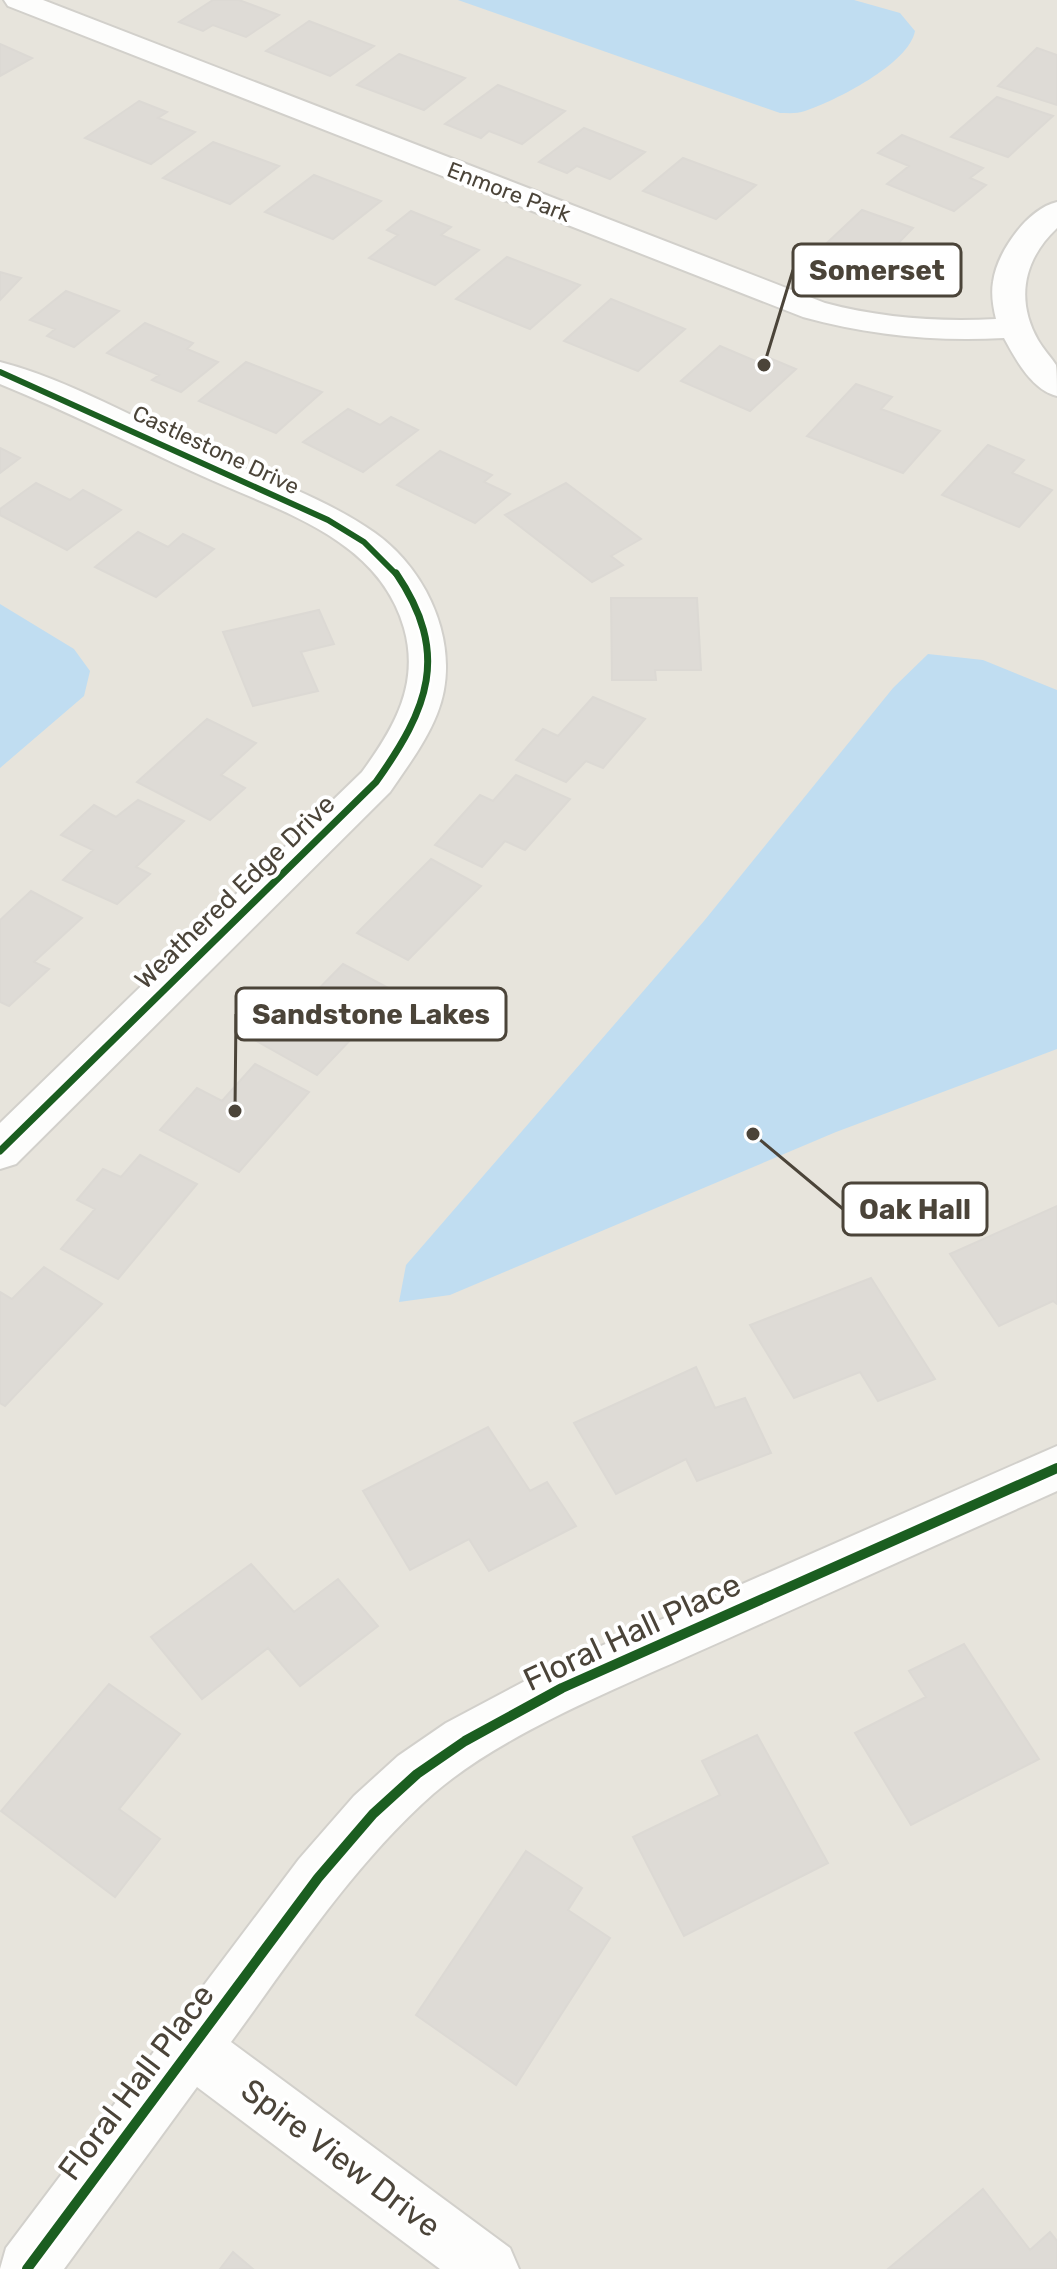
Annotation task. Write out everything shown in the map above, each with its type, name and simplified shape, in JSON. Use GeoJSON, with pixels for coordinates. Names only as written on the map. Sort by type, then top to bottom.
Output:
{"type":"FeatureCollection","features":[{"type":"Feature","properties":{"kind":"street","name":"Enmore Park"},"geometry":{"type":"LineString","coordinates":[[18,0],[814,310],[842,319],[897,328],[966,331],[1012,328]]}},
{"type":"Feature","properties":{"kind":"street"},"geometry":{"type":"LineString","coordinates":[[1057,211],[1027,240],[1011,269],[1007,292],[1012,328],[1026,350],[1057,386]]}},
{"type":"Feature","properties":{"kind":"street","name":"Castlestone Drive"},"geometry":{"type":"LineString","coordinates":[[0,372],[350,533],[393,569],[413,602],[422,626]]}},
{"type":"Feature","properties":{"kind":"street","name":"Weathered Edge Drive"},"geometry":{"type":"LineString","coordinates":[[0,1151],[376,782],[397,752],[422,703],[428,653],[422,626]]}},
{"type":"Feature","properties":{"kind":"street","name":"Floral Hall Place"},"geometry":{"type":"LineString","coordinates":[[27,2269],[318,1878],[373,1814],[417,1774],[465,1741],[562,1688],[1057,1468]]}},
{"type":"Feature","properties":{"kind":"street","name":"Spire View Drive"},"geometry":{"type":"LineString","coordinates":[[192,2048],[489,2269]]}},
{"type":"Feature","properties":{"kind":"shaded area"},"geometry":{"type":"Polygon","coordinates":[[[0,0],[1057,0],[1057,2269],[0,2269],[0,0]]]}},
{"type":"Feature","properties":{"kind":"water"},"geometry":{"type":"Polygon","coordinates":[[[458,0],[854,0],[900,13],[915,31],[910,44],[900,56],[869,80],[805,111],[780,113],[458,0]]]}},
{"type":"Feature","properties":{"kind":"water"},"geometry":{"type":"Polygon","coordinates":[[[0,604],[74,649],[90,671],[84,696],[0,768],[0,604]]]}},
{"type":"Feature","properties":{"kind":"water"},"geometry":{"type":"Polygon","coordinates":[[[928,654],[983,660],[1057,690],[1057,1049],[836,1132],[450,1295],[399,1302],[406,1265],[704,921],[893,688],[928,654]]]}},
{"type":"Feature","properties":{"kind":"building"},"geometry":{"type":"Polygon","coordinates":[[[213,0],[239,0],[279,15],[246,37],[213,25],[203,31],[179,22],[213,0]]]}},
{"type":"Feature","properties":{"kind":"building"},"geometry":{"type":"Polygon","coordinates":[[[309,21],[374,46],[330,76],[266,51],[309,21]]]}},
{"type":"Feature","properties":{"kind":"building"},"geometry":{"type":"Polygon","coordinates":[[[0,44],[32,58],[0,76],[0,44]]]}},
{"type":"Feature","properties":{"kind":"building"},"geometry":{"type":"Polygon","coordinates":[[[1037,48],[1057,55],[1057,105],[998,86],[1037,48]]]}},
{"type":"Feature","properties":{"kind":"building"},"geometry":{"type":"Polygon","coordinates":[[[399,54],[465,78],[424,110],[357,85],[399,54]]]}},
{"type":"Feature","properties":{"kind":"building"},"geometry":{"type":"Polygon","coordinates":[[[498,85],[565,111],[522,144],[489,131],[481,138],[445,124],[498,85]]]}},
{"type":"Feature","properties":{"kind":"building"},"geometry":{"type":"Polygon","coordinates":[[[997,97],[1053,116],[1008,157],[951,137],[997,97]]]}},
{"type":"Feature","properties":{"kind":"building"},"geometry":{"type":"Polygon","coordinates":[[[139,101],[167,112],[158,118],[195,132],[151,164],[85,138],[139,101]]]}},
{"type":"Feature","properties":{"kind":"building"},"geometry":{"type":"Polygon","coordinates":[[[584,128],[645,152],[610,179],[577,166],[567,173],[539,162],[584,128]]]}},
{"type":"Feature","properties":{"kind":"building"},"geometry":{"type":"Polygon","coordinates":[[[902,135],[983,168],[970,178],[986,185],[954,211],[887,184],[909,166],[878,153],[902,135]]]}},
{"type":"Feature","properties":{"kind":"building"},"geometry":{"type":"Polygon","coordinates":[[[213,142],[279,166],[230,204],[163,178],[213,142]]]}},
{"type":"Feature","properties":{"kind":"building"},"geometry":{"type":"Polygon","coordinates":[[[683,158],[756,185],[716,219],[643,191],[683,158]]]}},
{"type":"Feature","properties":{"kind":"building"},"geometry":{"type":"Polygon","coordinates":[[[314,175],[381,201],[333,239],[265,212],[314,175]]]}},
{"type":"Feature","properties":{"kind":"building"},"geometry":{"type":"Polygon","coordinates":[[[862,210],[913,228],[886,256],[915,266],[895,285],[814,255],[862,210]]]}},
{"type":"Feature","properties":{"kind":"building"},"geometry":{"type":"Polygon","coordinates":[[[411,211],[451,227],[441,235],[479,250],[435,285],[369,258],[398,235],[387,230],[411,211]]]}},
{"type":"Feature","properties":{"kind":"building"},"geometry":{"type":"Polygon","coordinates":[[[507,257],[580,285],[530,329],[456,299],[507,257]]]}},
{"type":"Feature","properties":{"kind":"building"},"geometry":{"type":"Polygon","coordinates":[[[0,272],[21,278],[0,300],[0,272]]]}},
{"type":"Feature","properties":{"kind":"building"},"geometry":{"type":"Polygon","coordinates":[[[66,291],[119,311],[74,347],[47,336],[55,329],[30,320],[66,291]]]}},
{"type":"Feature","properties":{"kind":"building"},"geometry":{"type":"Polygon","coordinates":[[[611,299],[685,329],[638,371],[564,341],[611,299]]]}},
{"type":"Feature","properties":{"kind":"building"},"geometry":{"type":"Polygon","coordinates":[[[145,323],[193,343],[187,349],[218,362],[181,392],[152,380],[159,375],[107,353],[145,323]]]}},
{"type":"Feature","properties":{"kind":"building"},"geometry":{"type":"Polygon","coordinates":[[[720,346],[760,363],[767,357],[796,369],[750,411],[681,381],[720,346]]]}},
{"type":"Feature","properties":{"kind":"building"},"geometry":{"type":"Polygon","coordinates":[[[246,362],[322,392],[276,433],[199,401],[246,362]]]}},
{"type":"Feature","properties":{"kind":"building"},"geometry":{"type":"Polygon","coordinates":[[[856,384],[892,397],[881,409],[940,431],[903,473],[807,436],[856,384]]]}},
{"type":"Feature","properties":{"kind":"building"},"geometry":{"type":"Polygon","coordinates":[[[348,409],[380,425],[391,417],[418,430],[363,472],[303,442],[348,409]]]}},
{"type":"Feature","properties":{"kind":"building"},"geometry":{"type":"Polygon","coordinates":[[[988,445],[1024,460],[1012,473],[1052,490],[1019,527],[942,495],[988,445]]]}},
{"type":"Feature","properties":{"kind":"building"},"geometry":{"type":"Polygon","coordinates":[[[0,448],[20,458],[0,473],[0,448]]]}},
{"type":"Feature","properties":{"kind":"building"},"geometry":{"type":"Polygon","coordinates":[[[440,451],[492,475],[484,482],[510,494],[475,523],[397,485],[440,451]]]}},
{"type":"Feature","properties":{"kind":"building"},"geometry":{"type":"Polygon","coordinates":[[[36,483],[70,500],[83,490],[121,510],[67,550],[0,515],[0,509],[36,483]]]}},
{"type":"Feature","properties":{"kind":"building"},"geometry":{"type":"Polygon","coordinates":[[[566,483],[641,539],[611,556],[623,565],[592,582],[505,515],[566,483]]]}},
{"type":"Feature","properties":{"kind":"building"},"geometry":{"type":"Polygon","coordinates":[[[138,532],[168,547],[183,534],[214,549],[156,597],[95,567],[138,532]]]}},
{"type":"Feature","properties":{"kind":"building"},"geometry":{"type":"Polygon","coordinates":[[[611,598],[697,598],[701,670],[655,670],[656,680],[612,680],[611,598]]]}},
{"type":"Feature","properties":{"kind":"building"},"geometry":{"type":"Polygon","coordinates":[[[319,610],[334,644],[301,652],[318,691],[253,706],[223,632],[319,610]]]}},
{"type":"Feature","properties":{"kind":"building"},"geometry":{"type":"Polygon","coordinates":[[[593,697],[645,719],[603,768],[586,761],[566,782],[516,760],[543,729],[558,736],[593,697]]]}},
{"type":"Feature","properties":{"kind":"building"},"geometry":{"type":"Polygon","coordinates":[[[207,719],[256,743],[221,775],[245,788],[210,820],[137,782],[207,719]]]}},
{"type":"Feature","properties":{"kind":"building"},"geometry":{"type":"Polygon","coordinates":[[[516,775],[570,799],[525,850],[505,841],[482,867],[435,845],[480,795],[493,801],[516,775]]]}},
{"type":"Feature","properties":{"kind":"building"},"geometry":{"type":"Polygon","coordinates":[[[138,800],[184,821],[136,867],[150,874],[117,904],[63,880],[93,850],[61,835],[94,805],[116,817],[138,800]]]}},
{"type":"Feature","properties":{"kind":"building"},"geometry":{"type":"Polygon","coordinates":[[[431,859],[481,886],[408,960],[357,933],[431,859]]]}},
{"type":"Feature","properties":{"kind":"building"},"geometry":{"type":"Polygon","coordinates":[[[31,891],[82,918],[34,962],[49,969],[9,1006],[0,1002],[0,920],[31,891]]]}},
{"type":"Feature","properties":{"kind":"building"},"geometry":{"type":"Polygon","coordinates":[[[343,964],[396,992],[317,1075],[244,1034],[280,997],[300,1008],[343,964]]]}},
{"type":"Feature","properties":{"kind":"building"},"geometry":{"type":"Polygon","coordinates":[[[255,1064],[309,1092],[239,1172],[160,1130],[197,1088],[222,1101],[255,1064]]]}},
{"type":"Feature","properties":{"kind":"building"},"geometry":{"type":"Polygon","coordinates":[[[140,1155],[197,1184],[118,1279],[61,1249],[95,1209],[77,1200],[103,1169],[121,1177],[140,1155]]]}},
{"type":"Feature","properties":{"kind":"building"},"geometry":{"type":"Polygon","coordinates":[[[1057,1206],[1057,1304],[1053,1301],[999,1326],[950,1254],[1057,1206]]]}},
{"type":"Feature","properties":{"kind":"building"},"geometry":{"type":"Polygon","coordinates":[[[44,1267],[102,1304],[5,1406],[0,1403],[0,1292],[12,1299],[44,1267]]]}},
{"type":"Feature","properties":{"kind":"building"},"geometry":{"type":"Polygon","coordinates":[[[871,1278],[935,1379],[878,1401],[860,1372],[794,1398],[750,1325],[871,1278]]]}},
{"type":"Feature","properties":{"kind":"building"},"geometry":{"type":"Polygon","coordinates":[[[696,1367],[715,1408],[745,1398],[771,1453],[697,1481],[686,1459],[616,1494],[574,1423],[696,1367]]]}},
{"type":"Feature","properties":{"kind":"building"},"geometry":{"type":"Polygon","coordinates":[[[488,1427],[530,1491],[547,1482],[576,1526],[489,1571],[469,1539],[410,1570],[363,1491],[488,1427]]]}},
{"type":"Feature","properties":{"kind":"building"},"geometry":{"type":"Polygon","coordinates":[[[251,1564],[294,1612],[338,1579],[378,1626],[300,1686],[268,1648],[202,1699],[151,1637],[251,1564]]]}},
{"type":"Feature","properties":{"kind":"building"},"geometry":{"type":"Polygon","coordinates":[[[964,1644],[1039,1759],[911,1825],[855,1733],[926,1697],[909,1671],[964,1644]]]}},
{"type":"Feature","properties":{"kind":"building"},"geometry":{"type":"Polygon","coordinates":[[[109,1684],[180,1734],[119,1809],[160,1839],[115,1897],[1,1811],[109,1684]]]}},
{"type":"Feature","properties":{"kind":"building"},"geometry":{"type":"Polygon","coordinates":[[[757,1735],[828,1863],[684,1936],[633,1837],[720,1795],[702,1761],[757,1735]]]}},
{"type":"Feature","properties":{"kind":"building"},"geometry":{"type":"Polygon","coordinates":[[[526,1851],[582,1888],[568,1910],[610,1938],[516,2085],[416,2015],[526,1851]]]}},
{"type":"Feature","properties":{"kind":"building"},"geometry":{"type":"Polygon","coordinates":[[[983,2189],[1030,2250],[1050,2232],[1057,2241],[1057,2269],[888,2269],[983,2189]]]}},
{"type":"Feature","properties":{"kind":"building"},"geometry":{"type":"Polygon","coordinates":[[[233,2252],[253,2269],[220,2269],[233,2252]]]}},
{"type":"Feature","properties":{"kind":"cycle path"},"geometry":{"type":"LineString","coordinates":[[0,372],[309,510],[364,542],[381,557],[409,593],[425,636],[428,659],[427,682],[418,715],[376,782],[0,1151]]}},
{"type":"Feature","properties":{"kind":"cycle path"},"geometry":{"type":"LineString","coordinates":[[27,2269],[318,1878],[373,1814],[417,1774],[465,1741],[562,1688],[1057,1468]]}},
{"type":"Feature","properties":{"kind":"place","name":"Somerset"},"geometry":{"type":"Point","coordinates":[764,365]}},
{"type":"Feature","properties":{"kind":"place","name":"Sandstone Lakes"},"geometry":{"type":"Point","coordinates":[235,1111]}},
{"type":"Feature","properties":{"kind":"place","name":"Oak Hall"},"geometry":{"type":"Point","coordinates":[753,1134]}}]}
